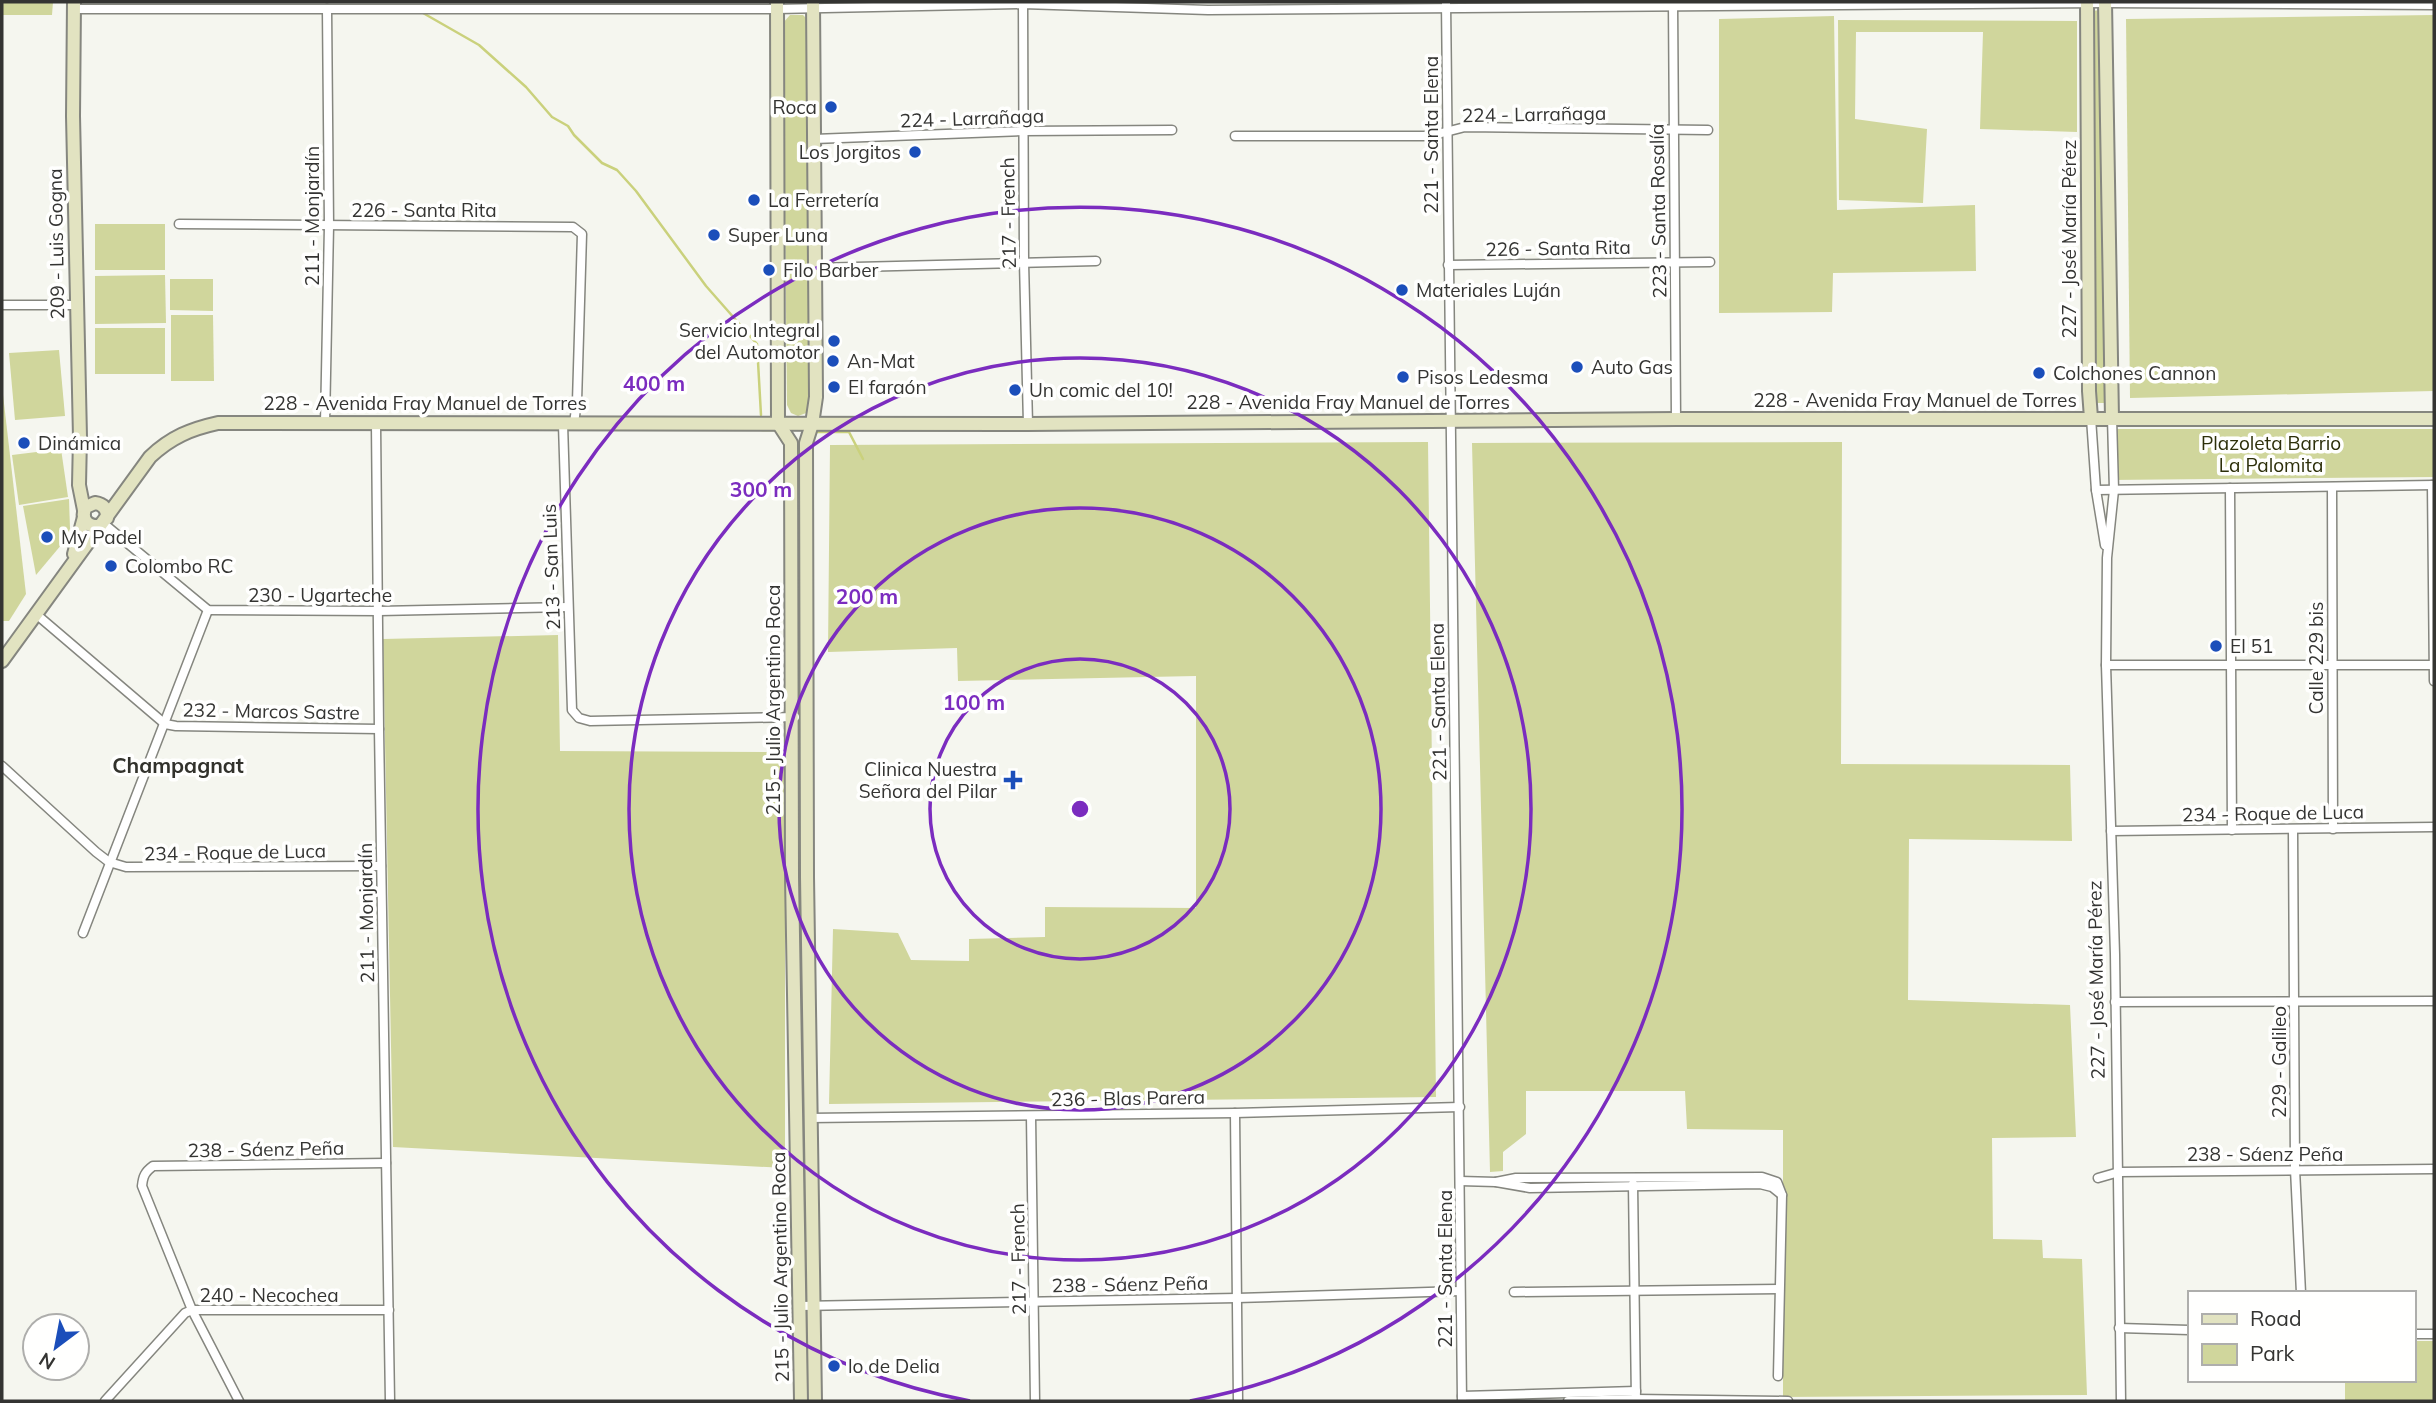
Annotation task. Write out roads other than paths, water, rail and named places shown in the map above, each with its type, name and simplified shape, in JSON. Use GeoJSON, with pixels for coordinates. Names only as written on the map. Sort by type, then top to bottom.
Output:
{"type":"FeatureCollection","features":[{"type":"Feature","properties":{"kind":"street"},"geometry":{"type":"LineString","coordinates":[[74,5],[327,9],[1023,3],[1208,6],[2105,2],[2434,5]]}},
{"type":"Feature","properties":{"kind":"street","name":"227 - José María Pérez"},"geometry":{"type":"LineString","coordinates":[[2105,2],[2114,490],[2107,558],[2106,665],[2122,1401]]}},
{"type":"Feature","properties":{"kind":"street","name":"217 - French"},"geometry":{"type":"LineString","coordinates":[[1023,3],[1028,424]]}},
{"type":"Feature","properties":{"kind":"street","name":"227 - José María Pérez"},"geometry":{"type":"LineString","coordinates":[[2087,3],[2089,377],[2096,490],[2107,558]]}},
{"type":"Feature","properties":{"kind":"street","name":"223 - Santa Rosalía"},"geometry":{"type":"LineString","coordinates":[[1672,4],[1676,419]]}},
{"type":"Feature","properties":{"kind":"street","name":"209 - Luis Gogna"},"geometry":{"type":"LineString","coordinates":[[74,5],[79,485],[91,508]]}},
{"type":"Feature","properties":{"kind":"street","name":"215 - Julio Argentino Roca"},"geometry":{"type":"LineString","coordinates":[[801,1401],[807,1306],[811,1118],[807,877],[806,443],[816,397],[813,5]]}},
{"type":"Feature","properties":{"kind":"street","name":"221 - Santa Elena"},"geometry":{"type":"LineString","coordinates":[[1446,5],[1462,1399]]}},
{"type":"Feature","properties":{"kind":"street","name":"215 - Julio Argentino Roca"},"geometry":{"type":"LineString","coordinates":[[777,6],[778,423],[791,443],[796,1117],[815,1401]]}},
{"type":"Feature","properties":{"kind":"street","name":"211 - Monjardín"},"geometry":{"type":"LineString","coordinates":[[325,423],[329,226],[327,9]]}},
{"type":"Feature","properties":{"kind":"street","name":"224 - Larrañaga"},"geometry":{"type":"LineString","coordinates":[[1235,136],[1430,136],[1465,127],[1707,130]]}},
{"type":"Feature","properties":{"kind":"street","name":"224 - Larrañaga"},"geometry":{"type":"LineString","coordinates":[[814,139],[1023,131],[1172,130]]}},
{"type":"Feature","properties":{"kind":"street","name":"226 - Santa Rita"},"geometry":{"type":"LineString","coordinates":[[179,225],[573,227],[582,234]]}},
{"type":"Feature","properties":{"kind":"street","name":"213 - San Luis"},"geometry":{"type":"LineString","coordinates":[[582,234],[577,402],[569,423],[568,607],[572,710],[579,718],[590,721],[793,717]]}},
{"type":"Feature","properties":{"kind":"street"},"geometry":{"type":"LineString","coordinates":[[815,268],[1096,261]]}},
{"type":"Feature","properties":{"kind":"street","name":"226 - Santa Rita"},"geometry":{"type":"LineString","coordinates":[[1448,265],[1710,262]]}},
{"type":"Feature","properties":{"kind":"street"},"geometry":{"type":"LineString","coordinates":[[3,305],[76,305]]}},
{"type":"Feature","properties":{"kind":"street","name":"228 - Avenida Fray Manuel de Torres"},"geometry":{"type":"LineString","coordinates":[[2,661],[150,457],[174,437],[192,429],[233,422],[376,425],[1676,419],[2434,419]]}},
{"type":"Feature","properties":{"kind":"street","name":"211 - Monjardín"},"geometry":{"type":"LineString","coordinates":[[376,425],[390,1401]]}},
{"type":"Feature","properties":{"kind":"street"},"geometry":{"type":"LineString","coordinates":[[2096,490],[2433,485],[2434,681]]}},
{"type":"Feature","properties":{"kind":"street","name":"Calle 229 bis"},"geometry":{"type":"LineString","coordinates":[[2332,487],[2333,829]]}},
{"type":"Feature","properties":{"kind":"street"},"geometry":{"type":"LineString","coordinates":[[2230,488],[2232,830]]}},
{"type":"Feature","properties":{"kind":"street"},"geometry":{"type":"LineString","coordinates":[[91,508],[123,494]]}},
{"type":"Feature","properties":{"kind":"street"},"geometry":{"type":"LineString","coordinates":[[91,508],[105,508],[103,522]]}},
{"type":"Feature","properties":{"kind":"street"},"geometry":{"type":"LineString","coordinates":[[83,933],[208,610],[103,522],[88,524],[91,508]]}},
{"type":"Feature","properties":{"kind":"street","name":"228 - Avenida Fray Manuel de Torres"},"geometry":{"type":"LineString","coordinates":[[71,566],[91,508]]}},
{"type":"Feature","properties":{"kind":"street","name":"230 - Ugarteche"},"geometry":{"type":"LineString","coordinates":[[208,610],[379,611],[568,607]]}},
{"type":"Feature","properties":{"kind":"street","name":"232 - Marcos Sastre"},"geometry":{"type":"LineString","coordinates":[[36,614],[165,724],[379,729]]}},
{"type":"Feature","properties":{"kind":"street"},"geometry":{"type":"LineString","coordinates":[[2106,665],[2434,666]]}},
{"type":"Feature","properties":{"kind":"street"},"geometry":{"type":"LineString","coordinates":[[793,717],[808,717]]}},
{"type":"Feature","properties":{"kind":"street"},"geometry":{"type":"LineString","coordinates":[[2,766],[109,862]]}},
{"type":"Feature","properties":{"kind":"street","name":"234 - Roque de Luca"},"geometry":{"type":"LineString","coordinates":[[2111,831],[2434,827]]}},
{"type":"Feature","properties":{"kind":"street","name":"229 - Galileo"},"geometry":{"type":"LineString","coordinates":[[2293,830],[2295,1169],[2301,1291]]}},
{"type":"Feature","properties":{"kind":"street","name":"234 - Roque de Luca"},"geometry":{"type":"LineString","coordinates":[[109,862],[137,869],[381,866]]}},
{"type":"Feature","properties":{"kind":"street"},"geometry":{"type":"LineString","coordinates":[[2115,1002],[2434,1001]]}},
{"type":"Feature","properties":{"kind":"street","name":"236 - Blas Parera"},"geometry":{"type":"LineString","coordinates":[[796,1117],[1235,1113],[1460,1107]]}},
{"type":"Feature","properties":{"kind":"street"},"geometry":{"type":"LineString","coordinates":[[1235,1113],[1238,1401]]}},
{"type":"Feature","properties":{"kind":"street","name":"217 - French"},"geometry":{"type":"LineString","coordinates":[[1031,1116],[1035,1401]]}},
{"type":"Feature","properties":{"kind":"street","name":"238 - Sáenz Peña"},"geometry":{"type":"LineString","coordinates":[[192,1310],[142,1186],[143,1178],[153,1166],[386,1163]]}},
{"type":"Feature","properties":{"kind":"street","name":"238 - Sáenz Peña"},"geometry":{"type":"LineString","coordinates":[[2098,1178],[2119,1172],[2434,1169]]}},
{"type":"Feature","properties":{"kind":"street"},"geometry":{"type":"LineString","coordinates":[[1460,1181],[1496,1182],[1530,1188],[1633,1182],[1760,1184],[1772,1187],[1782,1195],[1779,1376]]}},
{"type":"Feature","properties":{"kind":"street"},"geometry":{"type":"LineString","coordinates":[[1633,1182],[1636,1397]]}},
{"type":"Feature","properties":{"kind":"street"},"geometry":{"type":"LineString","coordinates":[[1514,1292],[1779,1289]]}},
{"type":"Feature","properties":{"kind":"street","name":"238 - Sáenz Peña"},"geometry":{"type":"LineString","coordinates":[[807,1306],[1460,1291]]}},
{"type":"Feature","properties":{"kind":"street"},"geometry":{"type":"LineString","coordinates":[[192,1310],[239,1401]]}},
{"type":"Feature","properties":{"kind":"street","name":"240 - Necochea"},"geometry":{"type":"LineString","coordinates":[[105,1401],[185,1313],[192,1310],[388,1310]]}},
{"type":"Feature","properties":{"kind":"street"},"geometry":{"type":"LineString","coordinates":[[2119,1328],[2188,1330]]}},
{"type":"Feature","properties":{"kind":"street"},"geometry":{"type":"LineString","coordinates":[[2415,1334],[2434,1334]]}},
{"type":"Feature","properties":{"kind":"street"},"geometry":{"type":"LineString","coordinates":[[1480,1397],[1496,1401]]}},
{"type":"Feature","properties":{"kind":"street"},"geometry":{"type":"LineString","coordinates":[[1568,1401],[1636,1397]]}},
{"type":"Feature","properties":{"kind":"street"},"geometry":{"type":"LineString","coordinates":[[1462,1399],[1636,1397],[1788,1401]]}},
{"type":"Feature","properties":{"kind":"waterway"},"geometry":{"type":"LineString","coordinates":[[423,13],[479,45],[526,87],[552,117],[568,126],[602,163],[617,170],[636,191],[706,286],[757,344],[761,415]]}},
{"type":"Feature","properties":{"kind":"waterway"},"geometry":{"type":"LineString","coordinates":[[762,430],[777,430]]}},
{"type":"Feature","properties":{"kind":"waterway"},"geometry":{"type":"LineString","coordinates":[[816,432],[849,432],[863,459]]}},
{"type":"Feature","properties":{"kind":"place","name":"Roca"},"geometry":{"type":"Point","coordinates":[831,107]}},
{"type":"Feature","properties":{"kind":"place","name":"Los Jorgitos"},"geometry":{"type":"Point","coordinates":[915,152]}},
{"type":"Feature","properties":{"kind":"place","name":"La Ferretería"},"geometry":{"type":"Point","coordinates":[754,200]}},
{"type":"Feature","properties":{"kind":"place","name":"Super Luna"},"geometry":{"type":"Point","coordinates":[714,235]}},
{"type":"Feature","properties":{"kind":"place","name":"Filo Barber"},"geometry":{"type":"Point","coordinates":[769,270]}},
{"type":"Feature","properties":{"kind":"place","name":"Materiales Luján"},"geometry":{"type":"Point","coordinates":[1402,290]}},
{"type":"Feature","properties":{"kind":"place","name":"Servicio Integral del Automotor"},"geometry":{"type":"Point","coordinates":[834,341]}},
{"type":"Feature","properties":{"kind":"place","name":"An-Mat"},"geometry":{"type":"Point","coordinates":[833,361]}},
{"type":"Feature","properties":{"kind":"place","name":"Auto Gas"},"geometry":{"type":"Point","coordinates":[1577,367]}},
{"type":"Feature","properties":{"kind":"place","name":"Colchones Cannon"},"geometry":{"type":"Point","coordinates":[2039,373]}},
{"type":"Feature","properties":{"kind":"place","name":"Pisos Ledesma"},"geometry":{"type":"Point","coordinates":[1403,377]}},
{"type":"Feature","properties":{"kind":"place","name":"El faraón"},"geometry":{"type":"Point","coordinates":[834,387]}},
{"type":"Feature","properties":{"kind":"place","name":"Un comic del 10!"},"geometry":{"type":"Point","coordinates":[1015,390]}},
{"type":"Feature","properties":{"kind":"place","name":"Dinámica"},"geometry":{"type":"Point","coordinates":[24,443]}},
{"type":"Feature","properties":{"kind":"place","name":"My Padel"},"geometry":{"type":"Point","coordinates":[47,537]}},
{"type":"Feature","properties":{"kind":"place","name":"Colombo RC"},"geometry":{"type":"Point","coordinates":[111,566]}},
{"type":"Feature","properties":{"kind":"place","name":"El 51"},"geometry":{"type":"Point","coordinates":[2216,646]}},
{"type":"Feature","properties":{"kind":"place","name":"Clinica Nuestra Señora del Pilar"},"geometry":{"type":"Point","coordinates":[1013,780]}},
{"type":"Feature","properties":{"kind":"place","name":"lo de Delia"},"geometry":{"type":"Point","coordinates":[834,1366]}},
{"type":"Feature","properties":{"kind":"district","name":"Champagnat"},"geometry":{"type":"Point","coordinates":[178,766]}},
{"type":"Feature","properties":{"kind":"park label","name":"Plazoleta Barrio La Palomita"},"geometry":{"type":"Point","coordinates":[2271,454]}}]}
